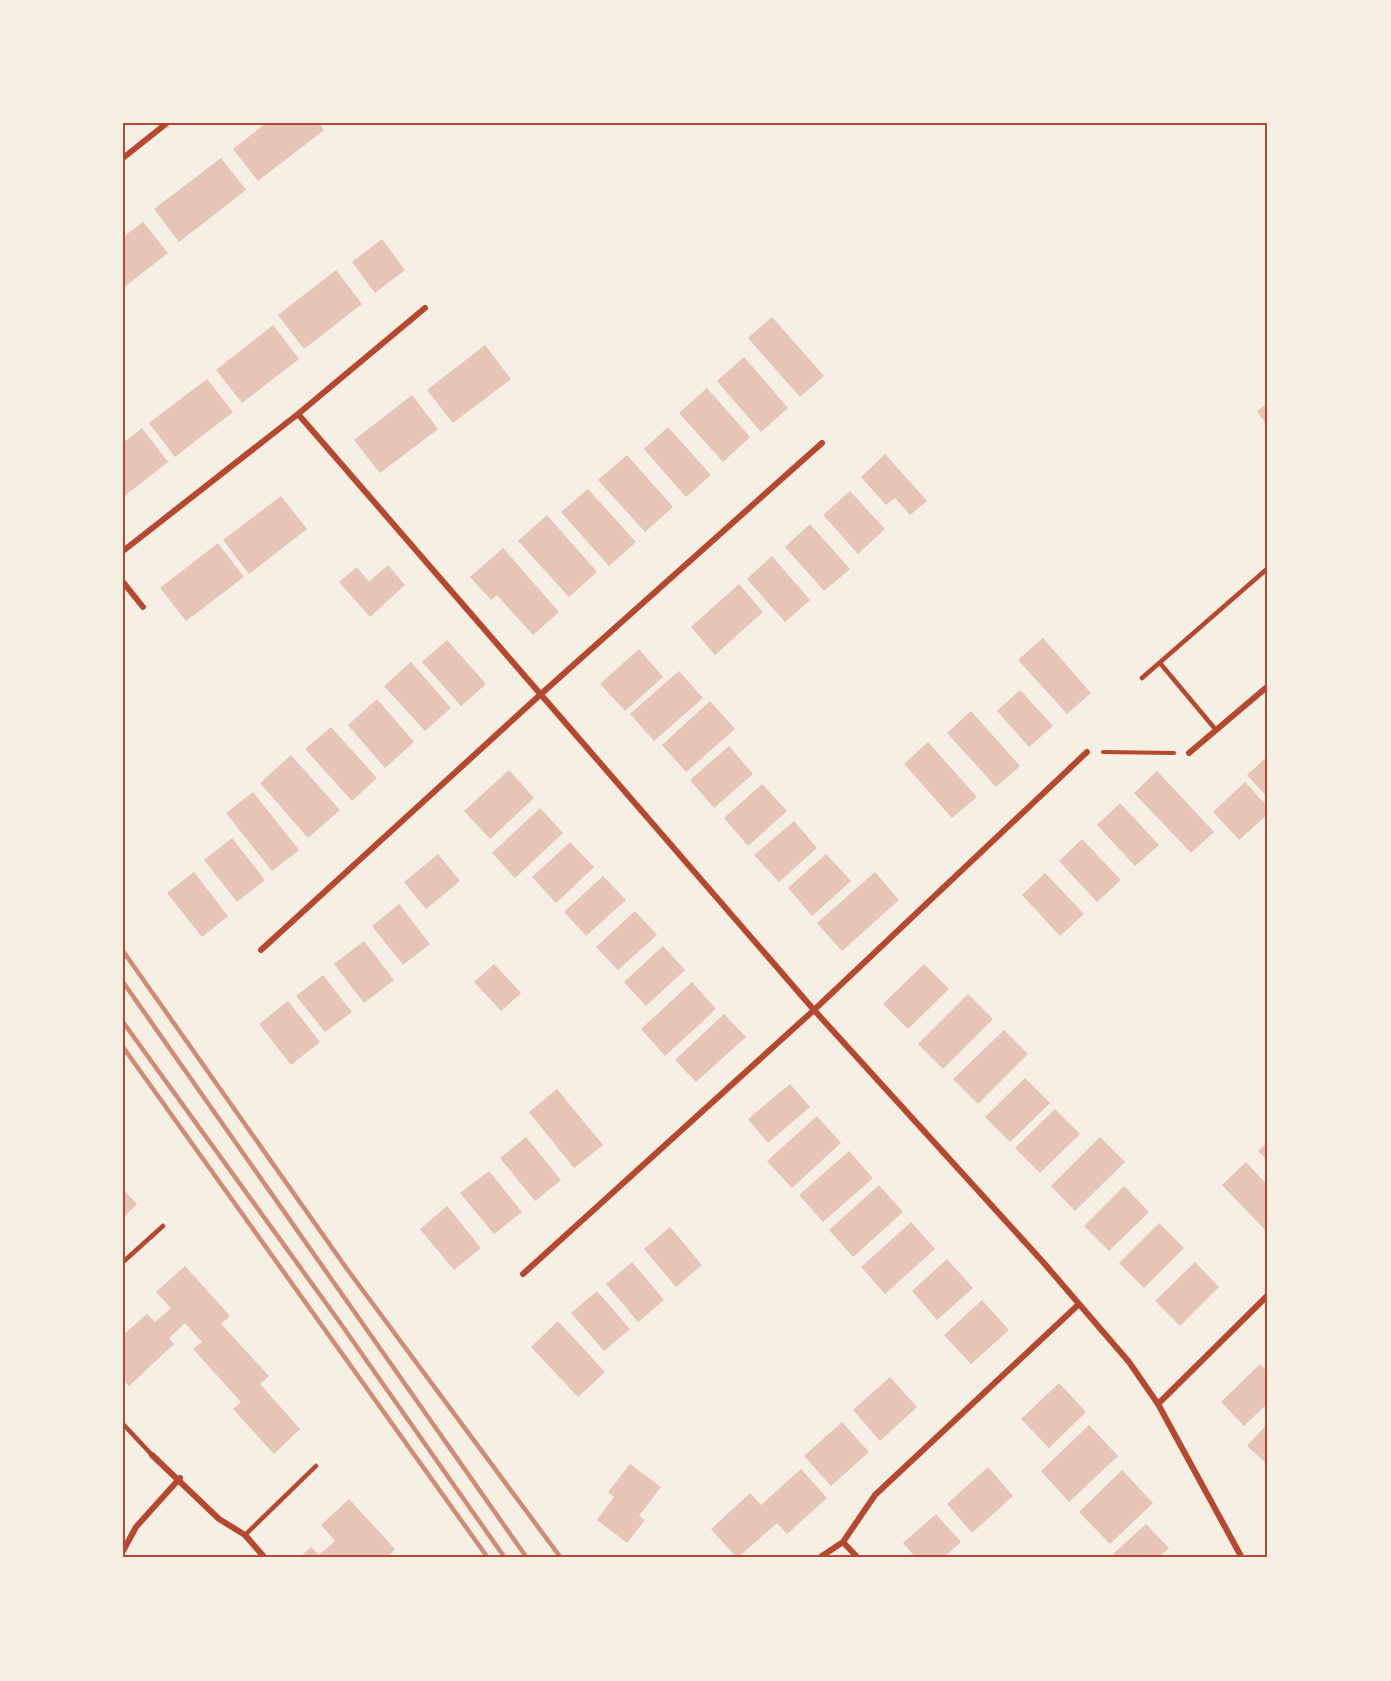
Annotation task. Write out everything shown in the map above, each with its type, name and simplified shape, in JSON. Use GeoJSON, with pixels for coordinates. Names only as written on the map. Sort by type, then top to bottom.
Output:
{"type":"FeatureCollection","features":[{"type":"Feature","properties":{"kind":"street"},"geometry":{"type":"LineString","coordinates":[[123,158],[167,123]]}},
{"type":"Feature","properties":{"kind":"street"},"geometry":{"type":"LineString","coordinates":[[123,551],[298,414],[425,308]]}},
{"type":"Feature","properties":{"kind":"street"},"geometry":{"type":"LineString","coordinates":[[298,414],[814,1010],[1043,1262],[1129,1362],[1158,1404],[1242,1558]]}},
{"type":"Feature","properties":{"kind":"street"},"geometry":{"type":"LineString","coordinates":[[261,950],[541,694],[822,443]]}},
{"type":"Feature","properties":{"kind":"street"},"geometry":{"type":"LineString","coordinates":[[123,582],[143,607]]}},
{"type":"Feature","properties":{"kind":"street"},"geometry":{"type":"LineString","coordinates":[[1189,753],[1268,686]]}},
{"type":"Feature","properties":{"kind":"street"},"geometry":{"type":"LineString","coordinates":[[523,1274],[814,1010],[1087,752]]}},
{"type":"Feature","properties":{"kind":"street"},"geometry":{"type":"LineString","coordinates":[[1158,1404],[1268,1295]]}},
{"type":"Feature","properties":{"kind":"street"},"geometry":{"type":"LineString","coordinates":[[819,1558],[843,1542],[875,1495],[1078,1305]]}},
{"type":"Feature","properties":{"kind":"street"},"geometry":{"type":"LineString","coordinates":[[152,1455],[180,1478],[219,1519],[245,1535],[265,1558]]}},
{"type":"Feature","properties":{"kind":"street"},"geometry":{"type":"LineString","coordinates":[[123,1551],[136,1527],[180,1478]]}},
{"type":"Feature","properties":{"kind":"street"},"geometry":{"type":"LineString","coordinates":[[843,1542],[858,1558]]}},
{"type":"Feature","properties":{"kind":"lane"},"geometry":{"type":"LineString","coordinates":[[1142,678],[1268,568]]}},
{"type":"Feature","properties":{"kind":"lane"},"geometry":{"type":"LineString","coordinates":[[1160,663],[1216,730]]}},
{"type":"Feature","properties":{"kind":"lane"},"geometry":{"type":"LineString","coordinates":[[123,1262],[163,1226]]}},
{"type":"Feature","properties":{"kind":"lane"},"geometry":{"type":"LineString","coordinates":[[123,1424],[152,1455]]}},
{"type":"Feature","properties":{"kind":"lane"},"geometry":{"type":"LineString","coordinates":[[245,1535],[315,1466]]}},
{"type":"Feature","properties":{"kind":"path"},"geometry":{"type":"LineString","coordinates":[[1087,752],[1189,753]]}},
{"type":"Feature","properties":{"kind":"building"},"geometry":{"type":"Polygon","coordinates":[[[266,123],[319,123],[324,130],[258,181],[233,149],[266,123]]]}},
{"type":"Feature","properties":{"kind":"building"},"geometry":{"type":"Polygon","coordinates":[[[221,158],[246,190],[179,242],[154,209],[221,158]]]}},
{"type":"Feature","properties":{"kind":"building"},"geometry":{"type":"Polygon","coordinates":[[[143,222],[168,253],[123,288],[123,237],[143,222]]]}},
{"type":"Feature","properties":{"kind":"building"},"geometry":{"type":"Polygon","coordinates":[[[382,239],[405,270],[375,293],[352,262],[382,239]]]}},
{"type":"Feature","properties":{"kind":"building"},"geometry":{"type":"Polygon","coordinates":[[[336,270],[362,304],[304,349],[278,315],[336,270]]]}},
{"type":"Feature","properties":{"kind":"building"},"geometry":{"type":"Polygon","coordinates":[[[772,317],[824,376],[800,397],[748,338],[772,317]]]}},
{"type":"Feature","properties":{"kind":"building"},"geometry":{"type":"Polygon","coordinates":[[[273,325],[299,359],[242,403],[216,370],[273,325]]]}},
{"type":"Feature","properties":{"kind":"building"},"geometry":{"type":"Polygon","coordinates":[[[485,345],[511,379],[453,423],[427,390],[485,345]]]}},
{"type":"Feature","properties":{"kind":"building"},"geometry":{"type":"Polygon","coordinates":[[[744,357],[788,408],[761,432],[717,381],[744,357]]]}},
{"type":"Feature","properties":{"kind":"building"},"geometry":{"type":"Polygon","coordinates":[[[207,379],[233,412],[175,457],[149,423],[207,379]]]}},
{"type":"Feature","properties":{"kind":"building"},"geometry":{"type":"Polygon","coordinates":[[[707,388],[750,437],[723,462],[679,413],[707,388]]]}},
{"type":"Feature","properties":{"kind":"building"},"geometry":{"type":"Polygon","coordinates":[[[412,395],[438,429],[380,473],[354,440],[412,395]]]}},
{"type":"Feature","properties":{"kind":"building"},"geometry":{"type":"Polygon","coordinates":[[[1268,403],[1268,427],[1257,411],[1268,403]]]}},
{"type":"Feature","properties":{"kind":"building"},"geometry":{"type":"Polygon","coordinates":[[[668,427],[711,475],[686,497],[644,449],[668,427]]]}},
{"type":"Feature","properties":{"kind":"building"},"geometry":{"type":"Polygon","coordinates":[[[142,428],[168,462],[123,497],[123,443],[142,428]]]}},
{"type":"Feature","properties":{"kind":"building"},"geometry":{"type":"Polygon","coordinates":[[[885,454],[927,501],[910,515],[895,498],[886,505],[861,477],[885,454]]]}},
{"type":"Feature","properties":{"kind":"building"},"geometry":{"type":"Polygon","coordinates":[[[627,455],[673,507],[645,532],[598,480],[627,455]]]}},
{"type":"Feature","properties":{"kind":"building"},"geometry":{"type":"Polygon","coordinates":[[[588,489],[636,542],[609,566],[561,512],[588,489]]]}},
{"type":"Feature","properties":{"kind":"building"},"geometry":{"type":"Polygon","coordinates":[[[850,491],[885,529],[858,554],[823,515],[850,491]]]}},
{"type":"Feature","properties":{"kind":"building"},"geometry":{"type":"Polygon","coordinates":[[[281,496],[307,529],[249,574],[223,540],[281,496]]]}},
{"type":"Feature","properties":{"kind":"building"},"geometry":{"type":"Polygon","coordinates":[[[547,515],[597,572],[569,597],[518,541],[547,515]]]}},
{"type":"Feature","properties":{"kind":"building"},"geometry":{"type":"Polygon","coordinates":[[[810,524],[850,569],[824,591],[785,547],[810,524]]]}},
{"type":"Feature","properties":{"kind":"building"},"geometry":{"type":"Polygon","coordinates":[[[218,543],[244,577],[186,621],[160,588],[218,543]]]}},
{"type":"Feature","properties":{"kind":"building"},"geometry":{"type":"Polygon","coordinates":[[[503,548],[559,612],[533,635],[497,595],[491,600],[470,577],[503,548]]]}},
{"type":"Feature","properties":{"kind":"building"},"geometry":{"type":"Polygon","coordinates":[[[772,556],[810,600],[785,622],[747,579],[772,556]]]}},
{"type":"Feature","properties":{"kind":"building"},"geometry":{"type":"Polygon","coordinates":[[[388,565],[405,585],[370,617],[339,582],[357,567],[369,582],[388,565]]]}},
{"type":"Feature","properties":{"kind":"building"},"geometry":{"type":"Polygon","coordinates":[[[739,584],[763,612],[715,655],[691,627],[739,584]]]}},
{"type":"Feature","properties":{"kind":"building"},"geometry":{"type":"Polygon","coordinates":[[[1043,638],[1091,693],[1067,714],[1018,660],[1043,638]]]}},
{"type":"Feature","properties":{"kind":"building"},"geometry":{"type":"Polygon","coordinates":[[[447,640],[486,684],[461,706],[422,662],[447,640]]]}},
{"type":"Feature","properties":{"kind":"building"},"geometry":{"type":"Polygon","coordinates":[[[639,649],[663,677],[625,711],[600,684],[639,649]]]}},
{"type":"Feature","properties":{"kind":"building"},"geometry":{"type":"Polygon","coordinates":[[[411,662],[451,708],[425,731],[384,686],[411,662]]]}},
{"type":"Feature","properties":{"kind":"building"},"geometry":{"type":"Polygon","coordinates":[[[679,671],[703,698],[654,741],[630,714],[679,671]]]}},
{"type":"Feature","properties":{"kind":"building"},"geometry":{"type":"Polygon","coordinates":[[[1020,690],[1053,726],[1029,747],[997,711],[1020,690]]]}},
{"type":"Feature","properties":{"kind":"building"},"geometry":{"type":"Polygon","coordinates":[[[377,699],[414,742],[385,768],[348,725],[377,699]]]}},
{"type":"Feature","properties":{"kind":"building"},"geometry":{"type":"Polygon","coordinates":[[[710,701],[735,729],[686,772],[662,745],[710,701]]]}},
{"type":"Feature","properties":{"kind":"building"},"geometry":{"type":"Polygon","coordinates":[[[971,711],[1020,766],[996,787],[947,733],[971,711]]]}},
{"type":"Feature","properties":{"kind":"building"},"geometry":{"type":"Polygon","coordinates":[[[331,727],[377,778],[352,801],[305,749],[331,727]]]}},
{"type":"Feature","properties":{"kind":"building"},"geometry":{"type":"Polygon","coordinates":[[[928,742],[977,797],[952,818],[904,764],[928,742]]]}},
{"type":"Feature","properties":{"kind":"building"},"geometry":{"type":"Polygon","coordinates":[[[729,746],[753,774],[714,808],[690,780],[729,746]]]}},
{"type":"Feature","properties":{"kind":"building"},"geometry":{"type":"Polygon","coordinates":[[[291,755],[340,810],[308,838],[260,783],[291,755]]]}},
{"type":"Feature","properties":{"kind":"building"},"geometry":{"type":"Polygon","coordinates":[[[1268,756],[1268,798],[1247,775],[1268,756]]]}},
{"type":"Feature","properties":{"kind":"building"},"geometry":{"type":"Polygon","coordinates":[[[509,770],[534,798],[490,839],[464,811],[509,770]]]}},
{"type":"Feature","properties":{"kind":"building"},"geometry":{"type":"Polygon","coordinates":[[[1157,771],[1214,832],[1191,853],[1134,793],[1157,771]]]}},
{"type":"Feature","properties":{"kind":"building"},"geometry":{"type":"Polygon","coordinates":[[[1245,782],[1268,807],[1268,814],[1239,840],[1213,812],[1245,782]]]}},
{"type":"Feature","properties":{"kind":"building"},"geometry":{"type":"Polygon","coordinates":[[[762,784],[787,811],[748,846],[724,818],[762,784]]]}},
{"type":"Feature","properties":{"kind":"building"},"geometry":{"type":"Polygon","coordinates":[[[253,792],[299,850],[272,871],[226,813],[253,792]]]}},
{"type":"Feature","properties":{"kind":"building"},"geometry":{"type":"Polygon","coordinates":[[[1120,803],[1159,845],[1135,866],[1097,825],[1120,803]]]}},
{"type":"Feature","properties":{"kind":"building"},"geometry":{"type":"Polygon","coordinates":[[[540,808],[563,833],[515,878],[492,853],[540,808]]]}},
{"type":"Feature","properties":{"kind":"building"},"geometry":{"type":"Polygon","coordinates":[[[794,821],[817,848],[779,882],[754,855],[794,821]]]}},
{"type":"Feature","properties":{"kind":"building"},"geometry":{"type":"Polygon","coordinates":[[[232,838],[265,880],[237,902],[204,860],[232,838]]]}},
{"type":"Feature","properties":{"kind":"building"},"geometry":{"type":"Polygon","coordinates":[[[1082,839],[1121,880],[1097,902],[1059,861],[1082,839]]]}},
{"type":"Feature","properties":{"kind":"building"},"geometry":{"type":"Polygon","coordinates":[[[570,842],[594,867],[556,903],[532,877],[570,842]]]}},
{"type":"Feature","properties":{"kind":"building"},"geometry":{"type":"Polygon","coordinates":[[[438,854],[460,881],[426,909],[404,882],[438,854]]]}},
{"type":"Feature","properties":{"kind":"building"},"geometry":{"type":"Polygon","coordinates":[[[826,854],[851,881],[812,916],[788,888],[826,854]]]}},
{"type":"Feature","properties":{"kind":"building"},"geometry":{"type":"Polygon","coordinates":[[[194,872],[228,916],[202,937],[167,893],[194,872]]]}},
{"type":"Feature","properties":{"kind":"building"},"geometry":{"type":"Polygon","coordinates":[[[875,872],[899,900],[842,951],[817,923],[875,872]]]}},
{"type":"Feature","properties":{"kind":"building"},"geometry":{"type":"Polygon","coordinates":[[[1045,873],[1084,914],[1060,936],[1022,895],[1045,873]]]}},
{"type":"Feature","properties":{"kind":"building"},"geometry":{"type":"Polygon","coordinates":[[[603,876],[626,900],[586,936],[564,912],[603,876]]]}},
{"type":"Feature","properties":{"kind":"building"},"geometry":{"type":"Polygon","coordinates":[[[399,904],[430,944],[403,965],[372,926],[399,904]]]}},
{"type":"Feature","properties":{"kind":"building"},"geometry":{"type":"Polygon","coordinates":[[[635,911],[657,935],[618,970],[596,947],[635,911]]]}},
{"type":"Feature","properties":{"kind":"building"},"geometry":{"type":"Polygon","coordinates":[[[364,941],[394,980],[364,1003],[334,964],[364,941]]]}},
{"type":"Feature","properties":{"kind":"building"},"geometry":{"type":"Polygon","coordinates":[[[663,946],[685,970],[646,1006],[624,982],[663,946]]]}},
{"type":"Feature","properties":{"kind":"building"},"geometry":{"type":"Polygon","coordinates":[[[494,964],[521,993],[501,1011],[474,982],[494,964]]]}},
{"type":"Feature","properties":{"kind":"building"},"geometry":{"type":"Polygon","coordinates":[[[924,964],[949,989],[908,1029],[883,1004],[924,964]]]}},
{"type":"Feature","properties":{"kind":"building"},"geometry":{"type":"Polygon","coordinates":[[[323,975],[352,1012],[325,1032],[296,996],[323,975]]]}},
{"type":"Feature","properties":{"kind":"building"},"geometry":{"type":"Polygon","coordinates":[[[692,982],[716,1009],[665,1056],[641,1029],[692,982]]]}},
{"type":"Feature","properties":{"kind":"building"},"geometry":{"type":"Polygon","coordinates":[[[968,994],[993,1019],[943,1069],[918,1044],[968,994]]]}},
{"type":"Feature","properties":{"kind":"building"},"geometry":{"type":"Polygon","coordinates":[[[288,1001],[320,1042],[291,1065],[259,1024],[288,1001]]]}},
{"type":"Feature","properties":{"kind":"building"},"geometry":{"type":"Polygon","coordinates":[[[724,1014],[746,1037],[696,1082],[675,1060],[724,1014]]]}},
{"type":"Feature","properties":{"kind":"building"},"geometry":{"type":"Polygon","coordinates":[[[1004,1030],[1028,1054],[978,1104],[953,1079],[1004,1030]]]}},
{"type":"Feature","properties":{"kind":"building"},"geometry":{"type":"Polygon","coordinates":[[[1025,1078],[1050,1103],[1010,1142],[985,1117],[1025,1078]]]}},
{"type":"Feature","properties":{"kind":"building"},"geometry":{"type":"Polygon","coordinates":[[[790,1084],[810,1107],[768,1143],[748,1119],[790,1084]]]}},
{"type":"Feature","properties":{"kind":"building"},"geometry":{"type":"Polygon","coordinates":[[[557,1089],[603,1145],[574,1168],[529,1112],[557,1089]]]}},
{"type":"Feature","properties":{"kind":"building"},"geometry":{"type":"Polygon","coordinates":[[[1055,1109],[1080,1134],[1040,1173],[1015,1148],[1055,1109]]]}},
{"type":"Feature","properties":{"kind":"building"},"geometry":{"type":"Polygon","coordinates":[[[817,1116],[841,1143],[792,1188],[767,1161],[817,1116]]]}},
{"type":"Feature","properties":{"kind":"building"},"geometry":{"type":"Polygon","coordinates":[[[526,1137],[561,1180],[535,1201],[500,1158],[526,1137]]]}},
{"type":"Feature","properties":{"kind":"building"},"geometry":{"type":"Polygon","coordinates":[[[1100,1137],[1125,1162],[1075,1211],[1051,1186],[1100,1137]]]}},
{"type":"Feature","properties":{"kind":"building"},"geometry":{"type":"Polygon","coordinates":[[[1268,1142],[1268,1161],[1258,1151],[1268,1142]]]}},
{"type":"Feature","properties":{"kind":"building"},"geometry":{"type":"Polygon","coordinates":[[[849,1151],[873,1178],[823,1222],[799,1195],[849,1151]]]}},
{"type":"Feature","properties":{"kind":"building"},"geometry":{"type":"Polygon","coordinates":[[[1246,1162],[1268,1186],[1268,1233],[1222,1185],[1246,1162]]]}},
{"type":"Feature","properties":{"kind":"building"},"geometry":{"type":"Polygon","coordinates":[[[489,1171],[522,1212],[494,1234],[460,1193],[489,1171]]]}},
{"type":"Feature","properties":{"kind":"building"},"geometry":{"type":"Polygon","coordinates":[[[879,1185],[903,1212],[853,1257],[829,1230],[879,1185]]]}},
{"type":"Feature","properties":{"kind":"building"},"geometry":{"type":"Polygon","coordinates":[[[1124,1186],[1149,1212],[1109,1251],[1084,1226],[1124,1186]]]}},
{"type":"Feature","properties":{"kind":"building"},"geometry":{"type":"Polygon","coordinates":[[[123,1189],[137,1204],[123,1218],[123,1189]]]}},
{"type":"Feature","properties":{"kind":"building"},"geometry":{"type":"Polygon","coordinates":[[[447,1206],[481,1248],[454,1270],[420,1229],[447,1206]]]}},
{"type":"Feature","properties":{"kind":"building"},"geometry":{"type":"Polygon","coordinates":[[[911,1222],[935,1249],[885,1294],[861,1267],[911,1222]]]}},
{"type":"Feature","properties":{"kind":"building"},"geometry":{"type":"Polygon","coordinates":[[[1159,1223],[1184,1248],[1144,1288],[1119,1263],[1159,1223]]]}},
{"type":"Feature","properties":{"kind":"building"},"geometry":{"type":"Polygon","coordinates":[[[670,1227],[702,1265],[676,1287],[644,1249],[670,1227]]]}},
{"type":"Feature","properties":{"kind":"building"},"geometry":{"type":"Polygon","coordinates":[[[947,1259],[973,1288],[937,1320],[912,1291],[947,1259]]]}},
{"type":"Feature","properties":{"kind":"building"},"geometry":{"type":"Polygon","coordinates":[[[632,1262],[664,1300],[638,1322],[606,1284],[632,1262]]]}},
{"type":"Feature","properties":{"kind":"building"},"geometry":{"type":"Polygon","coordinates":[[[1195,1262],[1219,1287],[1180,1326],[1155,1301],[1195,1262]]]}},
{"type":"Feature","properties":{"kind":"building"},"geometry":{"type":"Polygon","coordinates":[[[185,1266],[230,1316],[221,1324],[269,1376],[260,1384],[300,1429],[274,1454],[233,1409],[241,1402],[193,1349],[202,1342],[185,1323],[169,1338],[174,1344],[129,1386],[123,1380],[123,1335],[147,1314],[155,1322],[171,1308],[156,1292],[185,1266]]]}},
{"type":"Feature","properties":{"kind":"building"},"geometry":{"type":"Polygon","coordinates":[[[597,1291],[630,1329],[604,1351],[571,1313],[597,1291]]]}},
{"type":"Feature","properties":{"kind":"building"},"geometry":{"type":"Polygon","coordinates":[[[982,1300],[1009,1330],[971,1364],[944,1335],[982,1300]]]}},
{"type":"Feature","properties":{"kind":"building"},"geometry":{"type":"Polygon","coordinates":[[[558,1321],[605,1372],[578,1397],[531,1347],[558,1321]]]}},
{"type":"Feature","properties":{"kind":"building"},"geometry":{"type":"Polygon","coordinates":[[[1260,1364],[1268,1372],[1268,1403],[1244,1426],[1221,1402],[1260,1364]]]}},
{"type":"Feature","properties":{"kind":"building"},"geometry":{"type":"Polygon","coordinates":[[[890,1377],[917,1407],[880,1441],[853,1410],[890,1377]]]}},
{"type":"Feature","properties":{"kind":"building"},"geometry":{"type":"Polygon","coordinates":[[[1059,1383],[1086,1412],[1049,1448],[1021,1419],[1059,1383]]]}},
{"type":"Feature","properties":{"kind":"building"},"geometry":{"type":"Polygon","coordinates":[[[842,1422],[869,1452],[831,1486],[804,1456],[842,1422]]]}},
{"type":"Feature","properties":{"kind":"building"},"geometry":{"type":"Polygon","coordinates":[[[1268,1423],[1268,1465],[1247,1446],[1268,1423]]]}},
{"type":"Feature","properties":{"kind":"building"},"geometry":{"type":"Polygon","coordinates":[[[1089,1425],[1118,1456],[1069,1502],[1041,1471],[1089,1425]]]}},
{"type":"Feature","properties":{"kind":"building"},"geometry":{"type":"Polygon","coordinates":[[[630,1464],[661,1487],[639,1516],[645,1520],[627,1543],[597,1520],[614,1497],[608,1492],[630,1464]]]}},
{"type":"Feature","properties":{"kind":"building"},"geometry":{"type":"Polygon","coordinates":[[[988,1467],[1013,1496],[972,1533],[947,1504],[988,1467]]]}},
{"type":"Feature","properties":{"kind":"building"},"geometry":{"type":"Polygon","coordinates":[[[801,1469],[827,1498],[787,1534],[777,1523],[737,1558],[711,1529],[750,1493],[761,1505],[801,1469]]]}},
{"type":"Feature","properties":{"kind":"building"},"geometry":{"type":"Polygon","coordinates":[[[1122,1470],[1153,1503],[1110,1544],[1079,1512],[1122,1470]]]}},
{"type":"Feature","properties":{"kind":"building"},"geometry":{"type":"Polygon","coordinates":[[[349,1499],[395,1549],[387,1558],[299,1558],[311,1547],[319,1555],[335,1541],[321,1525],[349,1499]]]}},
{"type":"Feature","properties":{"kind":"building"},"geometry":{"type":"Polygon","coordinates":[[[936,1514],[961,1542],[943,1558],[916,1558],[903,1543],[936,1514]]]}},
{"type":"Feature","properties":{"kind":"building"},"geometry":{"type":"Polygon","coordinates":[[[1146,1524],[1169,1548],[1158,1558],[1117,1558],[1113,1554],[1146,1524]]]}},
{"type":"Feature","properties":{"kind":"railway"},"geometry":{"type":"LineString","coordinates":[[123,951],[347,1269],[561,1558]]}},
{"type":"Feature","properties":{"kind":"railway"},"geometry":{"type":"LineString","coordinates":[[123,982],[527,1558]]}},
{"type":"Feature","properties":{"kind":"railway"},"geometry":{"type":"LineString","coordinates":[[123,1022],[336,1317],[505,1558]]}},
{"type":"Feature","properties":{"kind":"railway"},"geometry":{"type":"LineString","coordinates":[[123,1047],[488,1558]]}}]}
